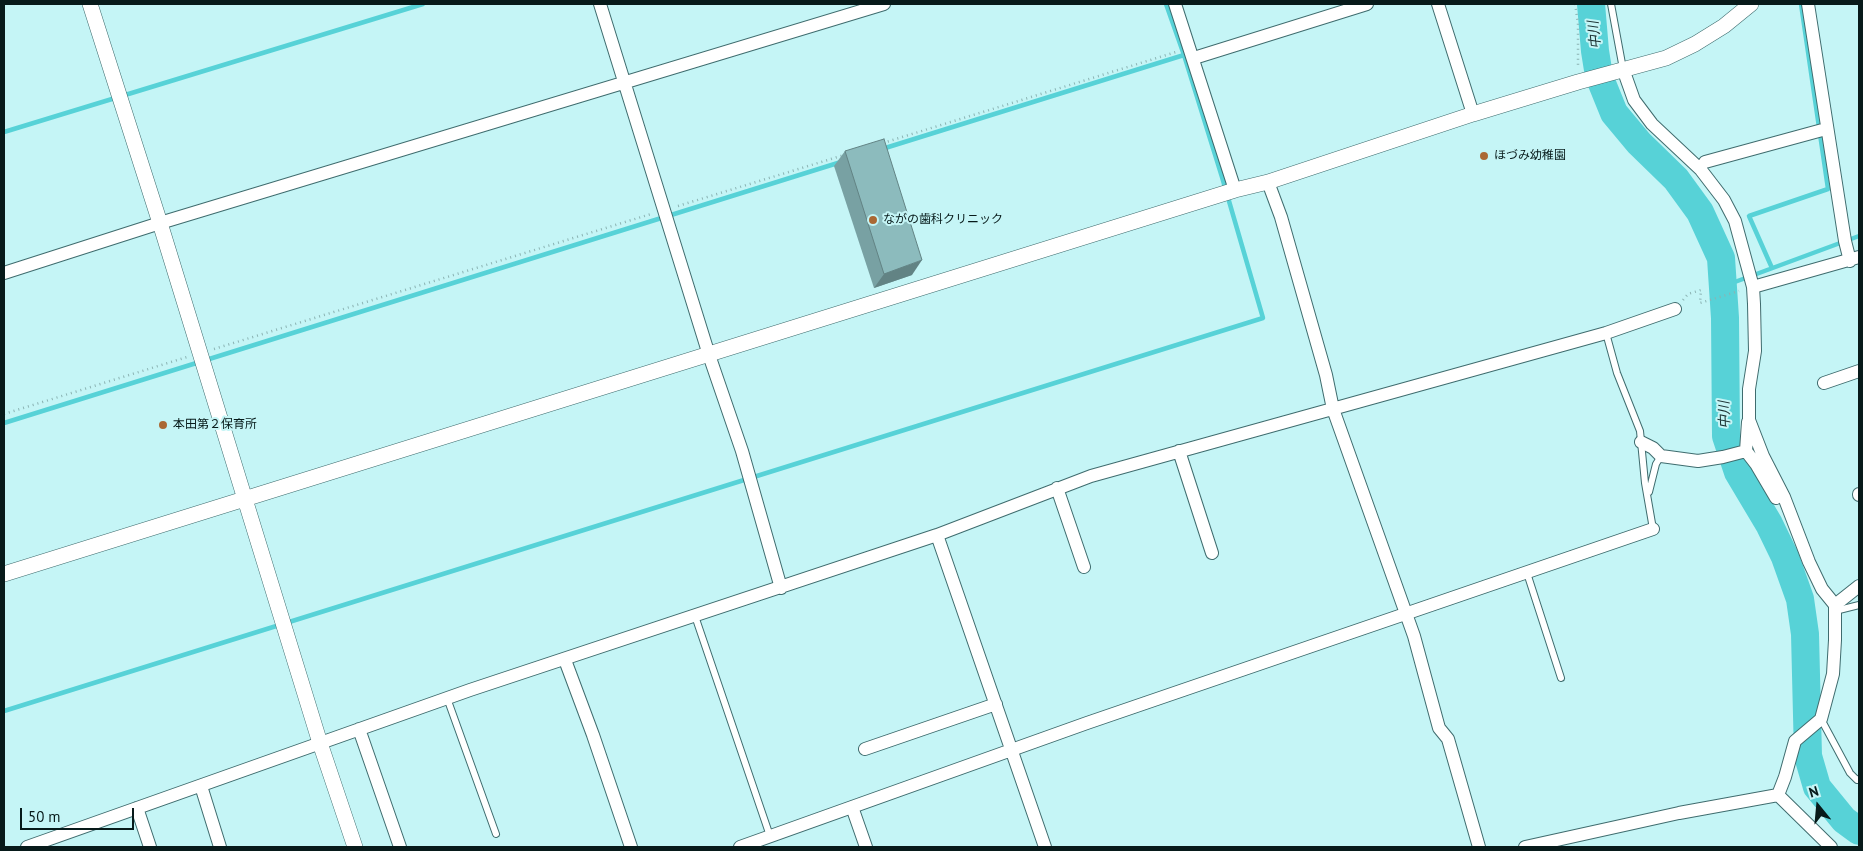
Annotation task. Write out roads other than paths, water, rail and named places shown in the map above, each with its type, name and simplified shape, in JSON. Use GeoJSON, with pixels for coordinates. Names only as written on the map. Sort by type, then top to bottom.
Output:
{"type":"FeatureCollection","features":[{"type":"Feature","properties":{"kind":"street"},"geometry":{"type":"LineString","coordinates":[[90,4],[160,223],[320,743],[356,847]]}},
{"type":"Feature","properties":{"kind":"street"},"geometry":{"type":"LineString","coordinates":[[600,4],[709,355],[742,451],[781,588]]}},
{"type":"Feature","properties":{"kind":"street"},"geometry":{"type":"LineString","coordinates":[[4,273],[160,223],[884,4]]}},
{"type":"Feature","properties":{"kind":"street"},"geometry":{"type":"LineString","coordinates":[[1175,4],[1235,190]]}},
{"type":"Feature","properties":{"kind":"street"},"geometry":{"type":"LineString","coordinates":[[1192,53],[1367,4]]}},
{"type":"Feature","properties":{"kind":"street"},"geometry":{"type":"LineString","coordinates":[[1438,4],[1473,114]]}},
{"type":"Feature","properties":{"kind":"street"},"geometry":{"type":"LineString","coordinates":[[4,574],[1235,190],[1268,182],[1473,114],[1666,58],[1695,44],[1724,26],[1751,4]]}},
{"type":"Feature","properties":{"kind":"street"},"geometry":{"type":"LineString","coordinates":[[1753,287],[1855,259],[1845,242],[1808,4]]}},
{"type":"Feature","properties":{"kind":"street"},"geometry":{"type":"LineString","coordinates":[[1623,69],[1634,100],[1652,124],[1701,170],[1724,200],[1735,221],[1753,287],[1755,351],[1749,389],[1749,420],[1742,452]]}},
{"type":"Feature","properties":{"kind":"street"},"geometry":{"type":"LineString","coordinates":[[1706,162],[1826,129]]}},
{"type":"Feature","properties":{"kind":"street"},"geometry":{"type":"LineString","coordinates":[[1268,182],[1286,236],[1326,375],[1333,409],[1414,636],[1439,728],[1448,739],[1479,847]]}},
{"type":"Feature","properties":{"kind":"street"},"geometry":{"type":"LineString","coordinates":[[27,847],[447,698],[937,536],[1091,476],[1606,333],[1675,310]]}},
{"type":"Feature","properties":{"kind":"street"},"geometry":{"type":"LineString","coordinates":[[1824,383],[1859,371]]}},
{"type":"Feature","properties":{"kind":"street"},"geometry":{"type":"LineString","coordinates":[[1749,420],[1809,562],[1822,589],[1835,608],[1832,674],[1818,722],[1795,741],[1778,795]]}},
{"type":"Feature","properties":{"kind":"street"},"geometry":{"type":"LineString","coordinates":[[1642,442],[1653,448],[1661,456],[1698,461],[1722,458],[1742,452]]}},
{"type":"Feature","properties":{"kind":"street"},"geometry":{"type":"LineString","coordinates":[[1179,451],[1212,553]]}},
{"type":"Feature","properties":{"kind":"street"},"geometry":{"type":"LineString","coordinates":[[1742,452],[1756,464],[1782,507],[1789,512]]}},
{"type":"Feature","properties":{"kind":"street"},"geometry":{"type":"LineString","coordinates":[[1057,488],[1084,567]]}},
{"type":"Feature","properties":{"kind":"street"},"geometry":{"type":"LineString","coordinates":[[740,847],[1012,750],[1653,530]]}},
{"type":"Feature","properties":{"kind":"street"},"geometry":{"type":"LineString","coordinates":[[937,536],[1045,847]]}},
{"type":"Feature","properties":{"kind":"street"},"geometry":{"type":"LineString","coordinates":[[1835,608],[1859,586]]}},
{"type":"Feature","properties":{"kind":"street"},"geometry":{"type":"LineString","coordinates":[[565,660],[631,847]]}},
{"type":"Feature","properties":{"kind":"street"},"geometry":{"type":"LineString","coordinates":[[865,749],[996,704]]}},
{"type":"Feature","properties":{"kind":"street"},"geometry":{"type":"LineString","coordinates":[[359,729],[400,847]]}},
{"type":"Feature","properties":{"kind":"street"},"geometry":{"type":"LineString","coordinates":[[201,786],[220,847]]}},
{"type":"Feature","properties":{"kind":"street"},"geometry":{"type":"LineString","coordinates":[[1525,847],[1679,812],[1778,795]]}},
{"type":"Feature","properties":{"kind":"street"},"geometry":{"type":"LineString","coordinates":[[1778,795],[1831,847]]}},
{"type":"Feature","properties":{"kind":"street"},"geometry":{"type":"LineString","coordinates":[[852,807],[866,847]]}},
{"type":"Feature","properties":{"kind":"street"},"geometry":{"type":"LineString","coordinates":[[137,808],[150,847]]}},
{"type":"Feature","properties":{"kind":"lane"},"geometry":{"type":"LineString","coordinates":[[1611,4],[1623,69]]}},
{"type":"Feature","properties":{"kind":"lane"},"geometry":{"type":"LineString","coordinates":[[1606,333],[1617,373],[1640,431],[1653,530]]}},
{"type":"Feature","properties":{"kind":"lane"},"geometry":{"type":"LineString","coordinates":[[1648,497],[1653,471],[1661,456]]}},
{"type":"Feature","properties":{"kind":"lane"},"geometry":{"type":"LineString","coordinates":[[1527,573],[1562,678]]}},
{"type":"Feature","properties":{"kind":"lane"},"geometry":{"type":"LineString","coordinates":[[1835,608],[1859,605]]}},
{"type":"Feature","properties":{"kind":"lane"},"geometry":{"type":"LineString","coordinates":[[696,616],[770,836]]}},
{"type":"Feature","properties":{"kind":"lane"},"geometry":{"type":"LineString","coordinates":[[447,698],[496,834]]}},
{"type":"Feature","properties":{"kind":"lane"},"geometry":{"type":"LineString","coordinates":[[1818,722],[1850,773],[1857,780],[1859,779]]}},
{"type":"Feature","properties":{"kind":"waterway"},"geometry":{"type":"LineString","coordinates":[[4,132],[423,4]]}},
{"type":"Feature","properties":{"kind":"waterway"},"geometry":{"type":"LineString","coordinates":[[4,711],[1263,318],[1222,177],[1166,4]]}},
{"type":"Feature","properties":{"kind":"waterway","name":"中川"},"geometry":{"type":"LineString","coordinates":[[1591,4],[1599,76],[1614,113],[1639,143],[1676,179],[1700,212],[1721,258],[1725,318],[1726,436],[1738,472],[1769,524],[1785,557],[1800,599],[1805,634],[1808,756],[1817,787],[1844,820],[1859,831]]}},
{"type":"Feature","properties":{"kind":"waterway"},"geometry":{"type":"LineString","coordinates":[[1772,268],[1749,216],[1828,189],[1801,4]]}},
{"type":"Feature","properties":{"kind":"waterway"},"geometry":{"type":"LineString","coordinates":[[882,149],[1184,55]]}},
{"type":"Feature","properties":{"kind":"waterway"},"geometry":{"type":"LineString","coordinates":[[4,423],[841,162]]}},
{"type":"Feature","properties":{"kind":"waterway"},"geometry":{"type":"LineString","coordinates":[[1724,286],[1859,236]]}},
{"type":"Feature","properties":{"kind":"place","name":"ほづみ幼稚園"},"geometry":{"type":"Point","coordinates":[1484,156]}},
{"type":"Feature","properties":{"kind":"place","name":"ながの歯科クリニック"},"geometry":{"type":"Point","coordinates":[873,220]}},
{"type":"Feature","properties":{"kind":"place","name":"本田第２保育所"},"geometry":{"type":"Point","coordinates":[163,425]}}]}
